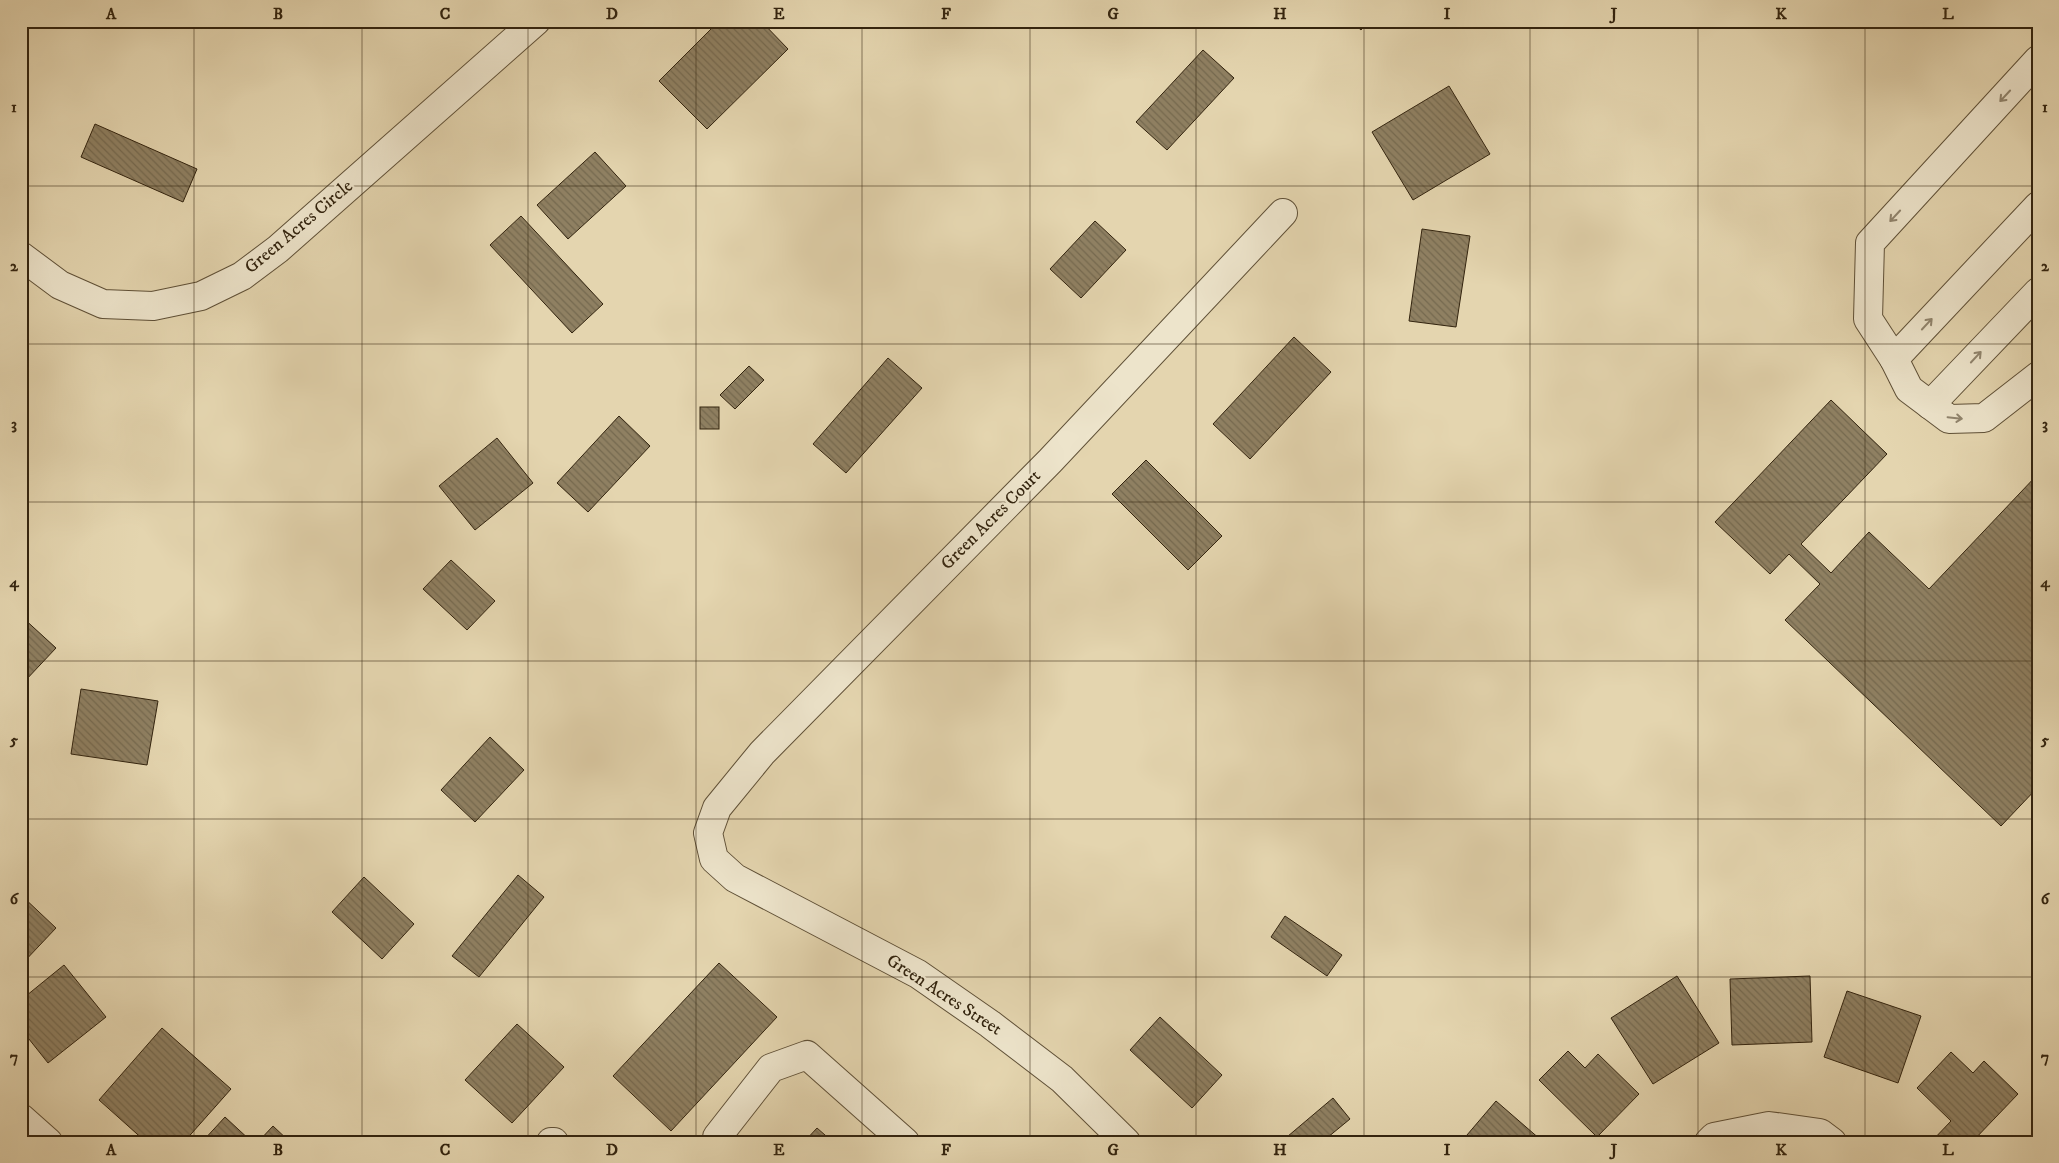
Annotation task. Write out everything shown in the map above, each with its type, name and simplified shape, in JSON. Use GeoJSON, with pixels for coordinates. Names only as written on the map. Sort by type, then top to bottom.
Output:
{"type":"FeatureCollection","features":[{"type":"Feature","properties":{"kind":"street","name":"Green Acres Circle"},"geometry":{"type":"LineString","coordinates":[[21,256],[60,285],[103,304],[153,306],[201,296],[242,276],[278,249],[536,21]]}},
{"type":"Feature","properties":{"kind":"street"},"geometry":{"type":"LineString","coordinates":[[2038,60],[1870,243],[1868,319],[1894,359],[1908,389],[1949,419],[1984,418],[2038,376]]}},
{"type":"Feature","properties":{"kind":"street"},"geometry":{"type":"LineString","coordinates":[[1894,359],[2038,206]]}},
{"type":"Feature","properties":{"kind":"street","name":"Green Acres Court"},"geometry":{"type":"LineString","coordinates":[[708,833],[717,808],[762,753],[1050,461],[1283,213]]}},
{"type":"Feature","properties":{"kind":"street"},"geometry":{"type":"LineString","coordinates":[[1930,405],[2038,292]]}},
{"type":"Feature","properties":{"kind":"street","name":"Green Acres Street"},"geometry":{"type":"LineString","coordinates":[[708,833],[714,859],[735,878],[918,974],[990,1024],[1062,1079],[1126,1142]]}},
{"type":"Feature","properties":{"kind":"street"},"geometry":{"type":"LineString","coordinates":[[718,1142],[717,1137],[770,1068],[807,1055],[906,1142]]}},
{"type":"Feature","properties":{"kind":"street"},"geometry":{"type":"LineString","coordinates":[[21,1118],[48,1142]]}},
{"type":"Feature","properties":{"kind":"street"},"geometry":{"type":"LineString","coordinates":[[1709,1142],[1714,1137],[1769,1126],[1820,1133],[1832,1142]]}},
{"type":"Feature","properties":{"kind":"building"},"geometry":{"type":"Polygon","coordinates":[[[719,21],[761,21],[788,49],[707,129],[659,81],[719,21]]]}},
{"type":"Feature","properties":{"kind":"building"},"geometry":{"type":"Polygon","coordinates":[[[1351,21],[1369,21],[1361,30],[1351,21]]]}},
{"type":"Feature","properties":{"kind":"building"},"geometry":{"type":"Polygon","coordinates":[[[1809,21],[1825,21],[1817,29],[1809,21]]]}},
{"type":"Feature","properties":{"kind":"building"},"geometry":{"type":"Polygon","coordinates":[[[1203,50],[1234,78],[1167,150],[1136,122],[1203,50]]]}},
{"type":"Feature","properties":{"kind":"building"},"geometry":{"type":"Polygon","coordinates":[[[1449,86],[1490,154],[1413,200],[1372,132],[1449,86]]]}},
{"type":"Feature","properties":{"kind":"building"},"geometry":{"type":"Polygon","coordinates":[[[95,124],[197,169],[183,202],[81,157],[95,124]]]}},
{"type":"Feature","properties":{"kind":"building"},"geometry":{"type":"Polygon","coordinates":[[[595,152],[626,186],[568,239],[537,205],[595,152]]]}},
{"type":"Feature","properties":{"kind":"building"},"geometry":{"type":"Polygon","coordinates":[[[521,216],[603,304],[572,333],[490,245],[521,216]]]}},
{"type":"Feature","properties":{"kind":"building"},"geometry":{"type":"Polygon","coordinates":[[[1095,221],[1126,250],[1081,298],[1050,269],[1095,221]]]}},
{"type":"Feature","properties":{"kind":"building"},"geometry":{"type":"Polygon","coordinates":[[[1422,229],[1470,236],[1456,327],[1409,321],[1422,229]]]}},
{"type":"Feature","properties":{"kind":"building"},"geometry":{"type":"Polygon","coordinates":[[[1294,337],[1331,372],[1250,459],[1213,424],[1294,337]]]}},
{"type":"Feature","properties":{"kind":"building"},"geometry":{"type":"Polygon","coordinates":[[[888,358],[922,388],[846,473],[813,444],[888,358]]]}},
{"type":"Feature","properties":{"kind":"building"},"geometry":{"type":"Polygon","coordinates":[[[749,366],[764,380],[735,409],[720,395],[749,366]]]}},
{"type":"Feature","properties":{"kind":"building"},"geometry":{"type":"Polygon","coordinates":[[[1831,400],[1887,454],[1801,544],[1831,573],[1869,532],[1929,589],[2038,474],[2038,787],[2001,826],[1785,620],[1820,584],[1789,554],[1770,574],[1715,522],[1831,400]]]}},
{"type":"Feature","properties":{"kind":"building"},"geometry":{"type":"Polygon","coordinates":[[[700,407],[719,407],[719,429],[700,429],[700,407]]]}},
{"type":"Feature","properties":{"kind":"building"},"geometry":{"type":"Polygon","coordinates":[[[619,416],[650,446],[588,512],[557,483],[619,416]]]}},
{"type":"Feature","properties":{"kind":"building"},"geometry":{"type":"Polygon","coordinates":[[[497,438],[533,483],[475,530],[439,486],[497,438]]]}},
{"type":"Feature","properties":{"kind":"building"},"geometry":{"type":"Polygon","coordinates":[[[1146,460],[1222,536],[1188,570],[1112,494],[1146,460]]]}},
{"type":"Feature","properties":{"kind":"building"},"geometry":{"type":"Polygon","coordinates":[[[451,560],[495,601],[467,630],[423,589],[451,560]]]}},
{"type":"Feature","properties":{"kind":"building"},"geometry":{"type":"Polygon","coordinates":[[[21,616],[56,648],[24,682],[21,679],[21,616]]]}},
{"type":"Feature","properties":{"kind":"building"},"geometry":{"type":"Polygon","coordinates":[[[81,689],[158,701],[147,765],[71,754],[81,689]]]}},
{"type":"Feature","properties":{"kind":"building"},"geometry":{"type":"Polygon","coordinates":[[[490,737],[524,770],[475,822],[441,790],[490,737]]]}},
{"type":"Feature","properties":{"kind":"building"},"geometry":{"type":"Polygon","coordinates":[[[518,875],[544,897],[479,977],[452,956],[518,875]]]}},
{"type":"Feature","properties":{"kind":"building"},"geometry":{"type":"Polygon","coordinates":[[[364,877],[414,924],[382,959],[332,912],[364,877]]]}},
{"type":"Feature","properties":{"kind":"building"},"geometry":{"type":"Polygon","coordinates":[[[21,895],[56,928],[21,965],[21,895]]]}},
{"type":"Feature","properties":{"kind":"building"},"geometry":{"type":"Polygon","coordinates":[[[1285,916],[1342,955],[1327,976],[1271,937],[1285,916]]]}},
{"type":"Feature","properties":{"kind":"building"},"geometry":{"type":"Polygon","coordinates":[[[719,963],[777,1017],[671,1131],[613,1076],[719,963]]]}},
{"type":"Feature","properties":{"kind":"building"},"geometry":{"type":"Polygon","coordinates":[[[64,965],[106,1017],[48,1063],[21,1029],[21,1000],[64,965]]]}},
{"type":"Feature","properties":{"kind":"building"},"geometry":{"type":"Polygon","coordinates":[[[1677,976],[1719,1043],[1653,1084],[1611,1018],[1677,976]]]}},
{"type":"Feature","properties":{"kind":"building"},"geometry":{"type":"Polygon","coordinates":[[[1810,976],[1812,1042],[1732,1045],[1730,979],[1810,976]]]}},
{"type":"Feature","properties":{"kind":"building"},"geometry":{"type":"Polygon","coordinates":[[[1847,991],[1921,1016],[1898,1083],[1824,1057],[1847,991]]]}},
{"type":"Feature","properties":{"kind":"building"},"geometry":{"type":"Polygon","coordinates":[[[1160,1017],[1222,1075],[1192,1108],[1130,1050],[1160,1017]]]}},
{"type":"Feature","properties":{"kind":"building"},"geometry":{"type":"Polygon","coordinates":[[[517,1024],[564,1067],[512,1123],[465,1080],[517,1024]]]}},
{"type":"Feature","properties":{"kind":"building"},"geometry":{"type":"Polygon","coordinates":[[[162,1028],[231,1089],[184,1142],[146,1142],[99,1100],[162,1028]]]}},
{"type":"Feature","properties":{"kind":"building"},"geometry":{"type":"Polygon","coordinates":[[[1568,1051],[1585,1068],[1598,1054],[1639,1094],[1597,1137],[1539,1080],[1568,1051]]]}},
{"type":"Feature","properties":{"kind":"building"},"geometry":{"type":"Polygon","coordinates":[[[1951,1052],[1973,1073],[1984,1061],[2018,1094],[1972,1142],[1931,1142],[1951,1121],[1917,1088],[1951,1052]]]}},
{"type":"Feature","properties":{"kind":"building"},"geometry":{"type":"Polygon","coordinates":[[[1333,1098],[1350,1119],[1322,1142],[1281,1142],[1333,1098]]]}},
{"type":"Feature","properties":{"kind":"building"},"geometry":{"type":"Polygon","coordinates":[[[1496,1101],[1541,1140],[1539,1142],[1461,1142],[1496,1101]]]}},
{"type":"Feature","properties":{"kind":"building"},"geometry":{"type":"Polygon","coordinates":[[[225,1117],[252,1142],[202,1142],[225,1117]]]}},
{"type":"Feature","properties":{"kind":"building"},"geometry":{"type":"Polygon","coordinates":[[[273,1126],[290,1142],[258,1142],[273,1126]]]}},
{"type":"Feature","properties":{"kind":"building"},"geometry":{"type":"Polygon","coordinates":[[[817,1128],[833,1142],[804,1142],[817,1128]]]}}]}
